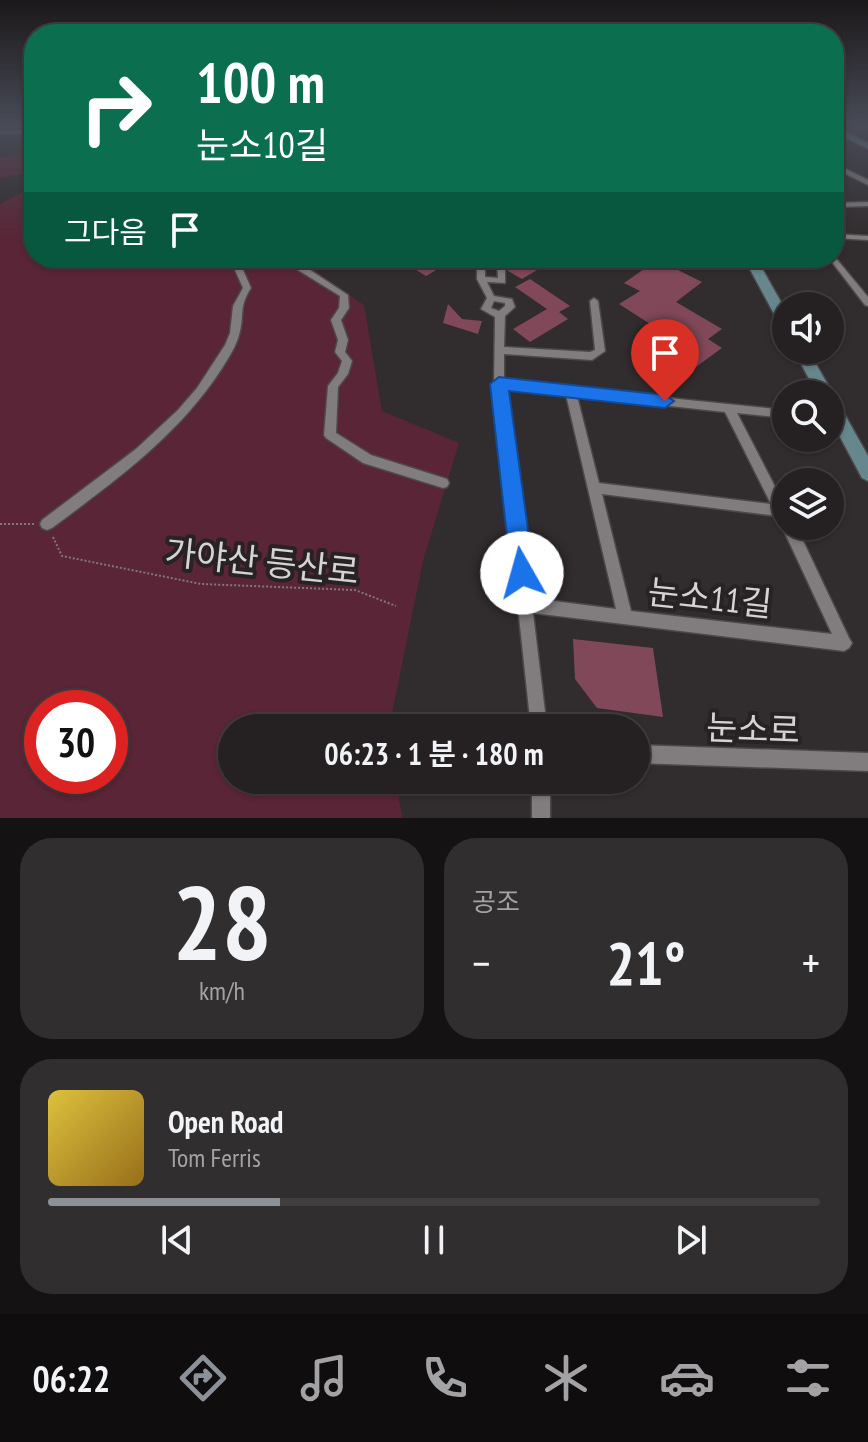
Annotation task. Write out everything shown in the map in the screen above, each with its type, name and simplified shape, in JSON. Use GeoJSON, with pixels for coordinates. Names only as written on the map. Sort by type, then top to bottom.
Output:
{"type":"FeatureCollection","features":[{"type":"Feature","properties":{"kind":"main road"},"geometry":{"type":"LineString","coordinates":[[756,268],[772,298]]}},
{"type":"Feature","properties":{"kind":"main road"},"geometry":{"type":"LineString","coordinates":[[844,435],[868,473]]}},
{"type":"Feature","properties":{"kind":"street"},"geometry":{"type":"LineString","coordinates":[[844,170],[868,183]]}},
{"type":"Feature","properties":{"kind":"street"},"geometry":{"type":"LineString","coordinates":[[844,205],[868,204]]}},
{"type":"Feature","properties":{"kind":"street"},"geometry":{"type":"LineString","coordinates":[[844,237],[868,238]]}},
{"type":"Feature","properties":{"kind":"street"},"geometry":{"type":"LineString","coordinates":[[47,524],[167,431],[210,377],[235,334],[235,304],[247,288],[239,268]]}},
{"type":"Feature","properties":{"kind":"street"},"geometry":{"type":"LineString","coordinates":[[301,268],[344,295],[344,308],[336,320],[343,340],[340,352],[347,361],[343,374],[333,386],[330,435],[367,459],[443,483]]}},
{"type":"Feature","properties":{"kind":"street"},"geometry":{"type":"LineString","coordinates":[[481,268],[481,279],[491,298]]}},
{"type":"Feature","properties":{"kind":"street"},"geometry":{"type":"LineString","coordinates":[[481,279],[502,281],[501,268]]}},
{"type":"Feature","properties":{"kind":"street"},"geometry":{"type":"LineString","coordinates":[[841,268],[868,303]]}},
{"type":"Feature","properties":{"kind":"street"},"geometry":{"type":"LineString","coordinates":[[491,298],[509,301],[510,307],[500,315]]}},
{"type":"Feature","properties":{"kind":"street"},"geometry":{"type":"LineString","coordinates":[[491,298],[486,309],[500,315]]}},
{"type":"Feature","properties":{"kind":"street"},"geometry":{"type":"LineString","coordinates":[[501,350],[592,356],[600,351],[594,301]]}},
{"type":"Feature","properties":{"kind":"street"},"geometry":{"type":"LineString","coordinates":[[500,315],[499,384],[538,714]]}},
{"type":"Feature","properties":{"kind":"street"},"geometry":{"type":"LineString","coordinates":[[499,384],[772,413]]}},
{"type":"Feature","properties":{"kind":"street","name":"눈소11길"},"geometry":{"type":"LineString","coordinates":[[571,392],[625,618],[844,643],[795,540]]}},
{"type":"Feature","properties":{"kind":"street","name":"눈소11길"},"geometry":{"type":"LineString","coordinates":[[729,408],[772,493]]}},
{"type":"Feature","properties":{"kind":"street"},"geometry":{"type":"LineString","coordinates":[[594,488],[772,517]]}},
{"type":"Feature","properties":{"kind":"street"},"geometry":{"type":"LineString","coordinates":[[526,605],[625,618]]}},
{"type":"Feature","properties":{"kind":"street","name":"눈소로"},"geometry":{"type":"LineString","coordinates":[[650,754],[868,762]]}},
{"type":"Feature","properties":{"kind":"street"},"geometry":{"type":"LineString","coordinates":[[541,794],[541,818]]}},
{"type":"Feature","properties":{"kind":"path"},"geometry":{"type":"LineString","coordinates":[[0,524],[47,524]]}},
{"type":"Feature","properties":{"kind":"path","name":"가야산 등산로"},"geometry":{"type":"LineString","coordinates":[[47,524],[62,556],[201,584],[355,590],[396,606]]}},
{"type":"Feature","properties":{"kind":"shaded area"},"geometry":{"type":"Polygon","coordinates":[[[0,163],[24,163],[24,173],[0,178],[0,163]]]}},
{"type":"Feature","properties":{"kind":"shaded area"},"geometry":{"type":"Polygon","coordinates":[[[24,191],[24,268],[310,268],[364,305],[382,411],[459,443],[423,561],[392,714],[218,714],[218,794],[398,794],[402,818],[0,818],[0,204],[24,191]]]}},
{"type":"Feature","properties":{"kind":"building"},"geometry":{"type":"Polygon","coordinates":[[[413,268],[440,268],[426,276],[413,268]]]}},
{"type":"Feature","properties":{"kind":"building"},"geometry":{"type":"Polygon","coordinates":[[[508,268],[540,268],[522,279],[508,268]]]}},
{"type":"Feature","properties":{"kind":"building"},"geometry":{"type":"Polygon","coordinates":[[[646,268],[674,268],[702,282],[676,302],[722,329],[708,339],[722,348],[689,372],[656,350],[646,357],[635,349],[661,331],[619,304],[640,291],[624,283],[646,268]]]}},
{"type":"Feature","properties":{"kind":"building"},"geometry":{"type":"Polygon","coordinates":[[[530,279],[570,306],[559,312],[568,319],[530,342],[513,329],[547,309],[515,287],[530,279]]]}},
{"type":"Feature","properties":{"kind":"building"},"geometry":{"type":"Polygon","coordinates":[[[448,304],[462,319],[482,321],[478,334],[443,323],[448,304]]]}},
{"type":"Feature","properties":{"kind":"building"},"geometry":{"type":"Polygon","coordinates":[[[573,639],[653,648],[663,717],[597,708],[575,679],[573,639]]]}},
{"type":"Feature","properties":{"kind":"route"},"geometry":{"type":"LineString","coordinates":[[522,573],[499,384],[665,401]]}}]}
